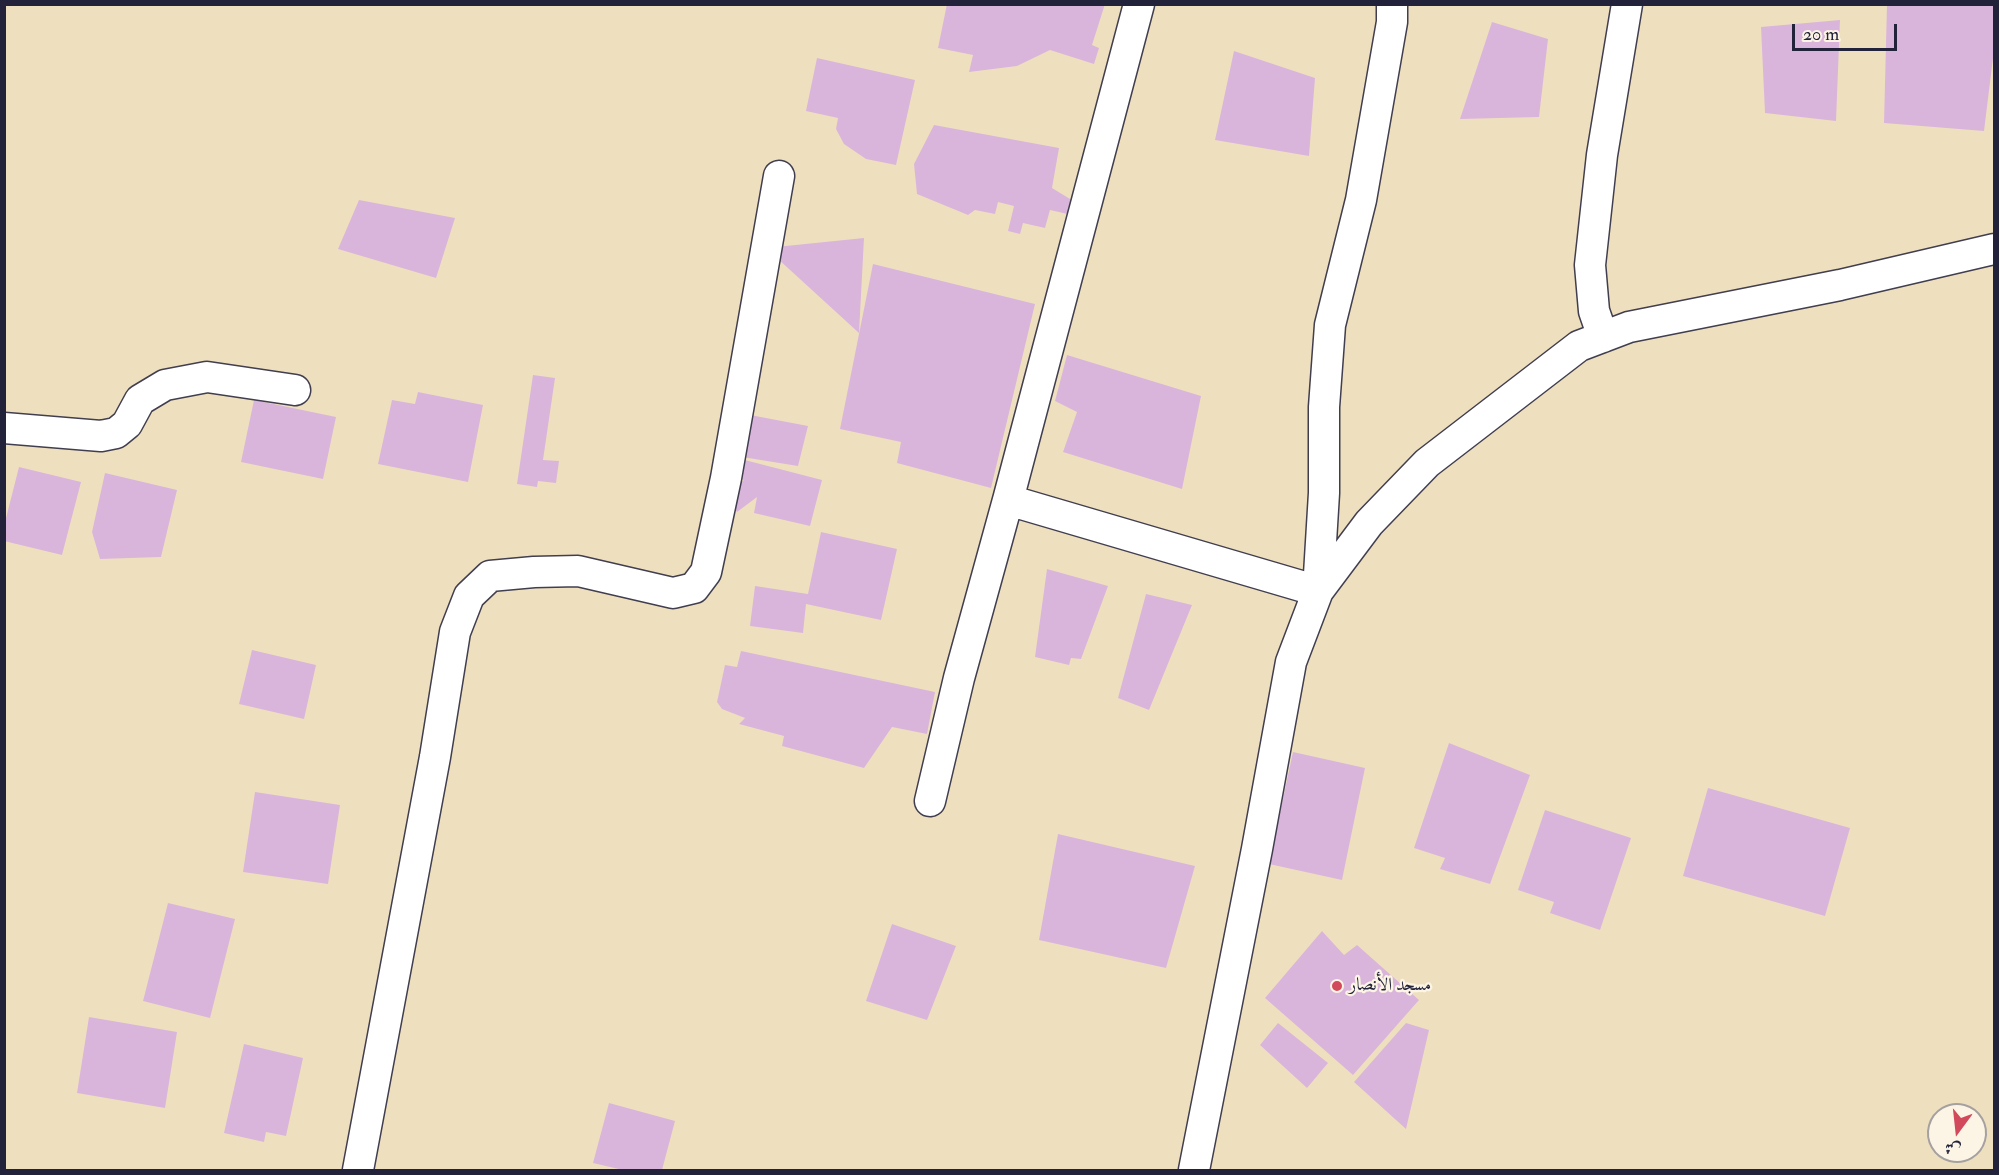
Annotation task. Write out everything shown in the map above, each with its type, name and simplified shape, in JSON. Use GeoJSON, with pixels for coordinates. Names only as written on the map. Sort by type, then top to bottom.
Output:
{"type":"FeatureCollection","features":[{"type":"Feature","properties":{"kind":"street"},"geometry":{"type":"LineString","coordinates":[[930,801],[959,678],[1139,4]]}},
{"type":"Feature","properties":{"kind":"street"},"geometry":{"type":"LineString","coordinates":[[1194,1170],[1291,662],[1317,591],[1323,492],[1324,407],[1330,325],[1361,200],[1392,22],[1392,4]]}},
{"type":"Feature","properties":{"kind":"street"},"geometry":{"type":"LineString","coordinates":[[1603,337],[1594,311],[1590,265],[1602,155],[1627,4]]}},
{"type":"Feature","properties":{"kind":"street"},"geometry":{"type":"LineString","coordinates":[[358,1170],[435,757],[455,632],[469,596],[490,576],[578,571],[673,593],[694,588],[706,572],[726,478],[779,176]]}},
{"type":"Feature","properties":{"kind":"street"},"geometry":{"type":"LineString","coordinates":[[1317,591],[1369,523],[1427,463],[1579,346],[1629,327],[1840,285],[1995,249]]}},
{"type":"Feature","properties":{"kind":"street"},"geometry":{"type":"LineString","coordinates":[[4,428],[101,436],[116,433],[127,424],[140,400],[165,385],[207,377],[295,390]]}},
{"type":"Feature","properties":{"kind":"street"},"geometry":{"type":"LineString","coordinates":[[1008,500],[1317,591]]}},
{"type":"Feature","properties":{"kind":"building"},"geometry":{"type":"Polygon","coordinates":[[[947,4],[1105,4],[1092,45],[1099,48],[1094,64],[1050,50],[1017,66],[969,72],[973,55],[938,48],[947,4]]]}},
{"type":"Feature","properties":{"kind":"building"},"geometry":{"type":"Polygon","coordinates":[[[1887,4],[1994,4],[1994,50],[1984,131],[1884,123],[1887,4]]]}},
{"type":"Feature","properties":{"kind":"building"},"geometry":{"type":"Polygon","coordinates":[[[1840,20],[1836,121],[1765,113],[1761,27],[1840,20]]]}},
{"type":"Feature","properties":{"kind":"building"},"geometry":{"type":"Polygon","coordinates":[[[1492,22],[1548,39],[1539,117],[1460,119],[1492,22]]]}},
{"type":"Feature","properties":{"kind":"building"},"geometry":{"type":"Polygon","coordinates":[[[1234,51],[1315,78],[1309,156],[1215,140],[1234,51]]]}},
{"type":"Feature","properties":{"kind":"building"},"geometry":{"type":"Polygon","coordinates":[[[817,58],[915,80],[896,165],[866,159],[844,144],[836,129],[838,118],[806,111],[817,58]]]}},
{"type":"Feature","properties":{"kind":"building"},"geometry":{"type":"Polygon","coordinates":[[[934,125],[1059,148],[1052,188],[1075,202],[1072,215],[1050,210],[1045,228],[1023,223],[1020,234],[1008,231],[1014,206],[998,202],[995,214],[975,210],[968,215],[917,194],[914,164],[934,125]]]}},
{"type":"Feature","properties":{"kind":"building"},"geometry":{"type":"Polygon","coordinates":[[[359,200],[455,218],[436,278],[338,249],[359,200]]]}},
{"type":"Feature","properties":{"kind":"building"},"geometry":{"type":"Polygon","coordinates":[[[864,238],[859,333],[766,248],[864,238]]]}},
{"type":"Feature","properties":{"kind":"building"},"geometry":{"type":"Polygon","coordinates":[[[873,264],[1035,304],[991,488],[897,463],[901,442],[840,429],[873,264]]]}},
{"type":"Feature","properties":{"kind":"building"},"geometry":{"type":"Polygon","coordinates":[[[1067,355],[1201,396],[1182,489],[1063,452],[1077,412],[1055,401],[1067,355]]]}},
{"type":"Feature","properties":{"kind":"building"},"geometry":{"type":"Polygon","coordinates":[[[533,375],[555,378],[543,460],[559,461],[556,483],[538,481],[537,487],[517,484],[533,375]]]}},
{"type":"Feature","properties":{"kind":"building"},"geometry":{"type":"Polygon","coordinates":[[[418,392],[483,405],[468,482],[378,464],[392,400],[415,404],[418,392]]]}},
{"type":"Feature","properties":{"kind":"building"},"geometry":{"type":"Polygon","coordinates":[[[254,400],[336,417],[323,479],[241,462],[254,400]]]}},
{"type":"Feature","properties":{"kind":"building"},"geometry":{"type":"Polygon","coordinates":[[[745,414],[808,426],[798,466],[736,456],[745,414]]]}},
{"type":"Feature","properties":{"kind":"building"},"geometry":{"type":"Polygon","coordinates":[[[737,458],[822,480],[810,526],[754,513],[757,497],[737,512],[725,494],[744,480],[732,477],[737,458]]]}},
{"type":"Feature","properties":{"kind":"building"},"geometry":{"type":"Polygon","coordinates":[[[19,467],[81,482],[62,555],[4,541],[4,526],[19,467]]]}},
{"type":"Feature","properties":{"kind":"building"},"geometry":{"type":"Polygon","coordinates":[[[105,473],[177,490],[161,557],[100,559],[92,532],[105,473]]]}},
{"type":"Feature","properties":{"kind":"building"},"geometry":{"type":"Polygon","coordinates":[[[821,532],[897,549],[881,620],[806,604],[803,633],[750,626],[755,586],[808,594],[821,532]]]}},
{"type":"Feature","properties":{"kind":"building"},"geometry":{"type":"Polygon","coordinates":[[[1047,569],[1108,586],[1081,659],[1071,658],[1069,665],[1035,657],[1047,569]]]}},
{"type":"Feature","properties":{"kind":"building"},"geometry":{"type":"Polygon","coordinates":[[[1146,594],[1192,605],[1149,710],[1118,698],[1146,594]]]}},
{"type":"Feature","properties":{"kind":"building"},"geometry":{"type":"Polygon","coordinates":[[[252,650],[316,665],[304,719],[239,704],[252,650]]]}},
{"type":"Feature","properties":{"kind":"building"},"geometry":{"type":"Polygon","coordinates":[[[741,651],[935,692],[927,734],[892,727],[864,768],[782,746],[784,736],[739,724],[745,718],[722,709],[717,702],[725,665],[737,667],[741,651]]]}},
{"type":"Feature","properties":{"kind":"building"},"geometry":{"type":"Polygon","coordinates":[[[1449,743],[1530,775],[1490,884],[1440,869],[1445,858],[1414,848],[1449,743]]]}},
{"type":"Feature","properties":{"kind":"building"},"geometry":{"type":"Polygon","coordinates":[[[1293,752],[1365,768],[1342,880],[1269,864],[1293,752]]]}},
{"type":"Feature","properties":{"kind":"building"},"geometry":{"type":"Polygon","coordinates":[[[1708,788],[1850,828],[1825,916],[1683,876],[1708,788]]]}},
{"type":"Feature","properties":{"kind":"building"},"geometry":{"type":"Polygon","coordinates":[[[255,792],[340,805],[328,884],[243,872],[255,792]]]}},
{"type":"Feature","properties":{"kind":"building"},"geometry":{"type":"Polygon","coordinates":[[[1545,810],[1631,838],[1600,930],[1550,913],[1554,902],[1518,890],[1545,810]]]}},
{"type":"Feature","properties":{"kind":"building"},"geometry":{"type":"Polygon","coordinates":[[[1058,834],[1195,866],[1166,968],[1039,940],[1058,834]]]}},
{"type":"Feature","properties":{"kind":"building"},"geometry":{"type":"Polygon","coordinates":[[[168,903],[235,919],[210,1018],[143,1001],[168,903]]]}},
{"type":"Feature","properties":{"kind":"building"},"geometry":{"type":"Polygon","coordinates":[[[892,924],[956,946],[927,1020],[866,1001],[892,924]]]}},
{"type":"Feature","properties":{"kind":"building"},"geometry":{"type":"Polygon","coordinates":[[[1322,931],[1344,955],[1357,945],[1419,1000],[1353,1075],[1265,998],[1322,931]]]}},
{"type":"Feature","properties":{"kind":"building"},"geometry":{"type":"Polygon","coordinates":[[[89,1017],[177,1032],[165,1108],[77,1093],[89,1017]]]}},
{"type":"Feature","properties":{"kind":"building"},"geometry":{"type":"Polygon","coordinates":[[[1278,1023],[1328,1063],[1307,1088],[1260,1045],[1278,1023]]]}},
{"type":"Feature","properties":{"kind":"building"},"geometry":{"type":"Polygon","coordinates":[[[1406,1023],[1429,1030],[1406,1129],[1354,1082],[1406,1023]]]}},
{"type":"Feature","properties":{"kind":"building"},"geometry":{"type":"Polygon","coordinates":[[[244,1044],[303,1058],[286,1136],[266,1132],[264,1142],[224,1133],[244,1044]]]}},
{"type":"Feature","properties":{"kind":"building"},"geometry":{"type":"Polygon","coordinates":[[[609,1103],[675,1121],[662,1170],[623,1170],[593,1163],[609,1103]]]}},
{"type":"Feature","properties":{"kind":"place","name":"مسجد الأنصار"},"geometry":{"type":"Point","coordinates":[1337,986]}}]}
